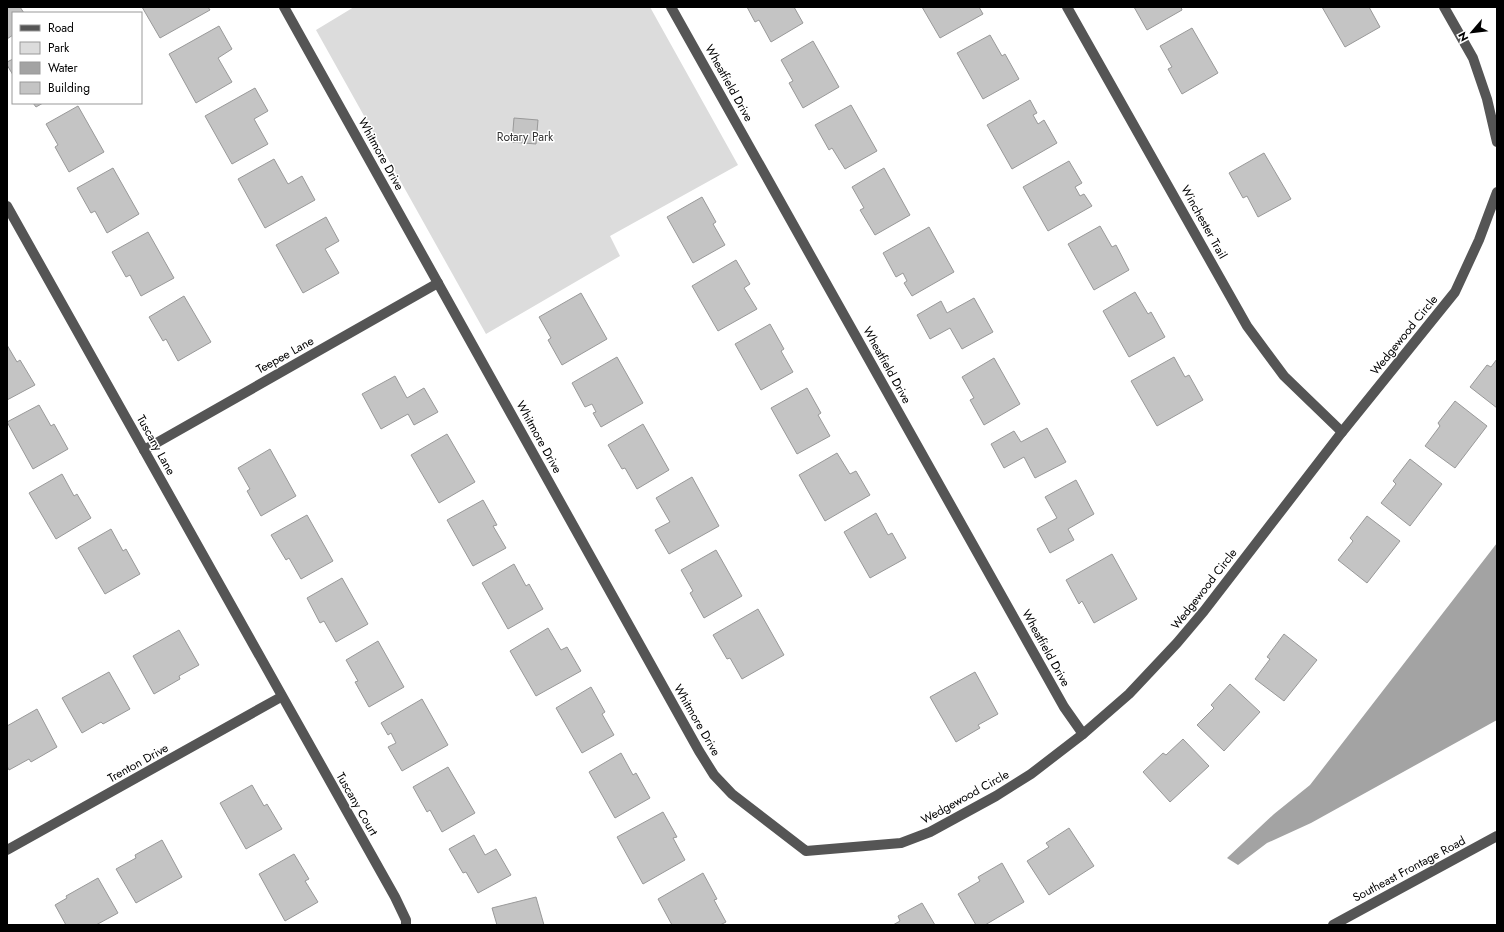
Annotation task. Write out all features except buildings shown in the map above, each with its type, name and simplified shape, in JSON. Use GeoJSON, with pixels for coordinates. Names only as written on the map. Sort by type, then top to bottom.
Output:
{"type":"FeatureCollection","features":[{"type":"Feature","properties":{"kind":"street","name":"Whitmore Drive"},"geometry":{"type":"LineString","coordinates":[[284,7],[714,776],[732,794],[806,851]]}},
{"type":"Feature","properties":{"kind":"street","name":"Wheatfield Drive"},"geometry":{"type":"LineString","coordinates":[[671,7],[1064,707],[1083,734]]}},
{"type":"Feature","properties":{"kind":"street","name":"Winchester Trail"},"geometry":{"type":"LineString","coordinates":[[1067,7],[1247,326],[1284,376],[1342,432]]}},
{"type":"Feature","properties":{"kind":"street"},"geometry":{"type":"LineString","coordinates":[[1444,7],[1472,58],[1487,99],[1497,142]]}},
{"type":"Feature","properties":{"kind":"street","name":"Wedgewood Circle"},"geometry":{"type":"LineString","coordinates":[[806,851],[901,843],[930,832],[990,799],[1031,774],[1083,734],[1129,694],[1177,643],[1342,432],[1455,292],[1479,240],[1497,192]]}},
{"type":"Feature","properties":{"kind":"street","name":"Tuscany Lane"},"geometry":{"type":"LineString","coordinates":[[7,206],[282,697]]}},
{"type":"Feature","properties":{"kind":"street","name":"Teepee Lane"},"geometry":{"type":"LineString","coordinates":[[144,450],[438,283]]}},
{"type":"Feature","properties":{"kind":"street","name":"Trenton Drive"},"geometry":{"type":"LineString","coordinates":[[7,850],[282,697]]}},
{"type":"Feature","properties":{"kind":"street","name":"Tuscany Court"},"geometry":{"type":"LineString","coordinates":[[282,697],[395,897],[406,920],[406,925]]}},
{"type":"Feature","properties":{"kind":"street","name":"Southeast Frontage Road"},"geometry":{"type":"LineString","coordinates":[[1333,925],[1497,836]]}},
{"type":"Feature","properties":{"kind":"green space","name":"Rotary Park"},"geometry":{"type":"Polygon","coordinates":[[[354,7],[650,7],[738,165],[610,236],[620,256],[486,334],[316,30],[354,7]]]}},
{"type":"Feature","properties":{"kind":"water"},"geometry":{"type":"Polygon","coordinates":[[[1497,543],[1497,720],[1311,823],[1267,843],[1238,865],[1227,858],[1274,814],[1310,785],[1497,543]]]}}]}
